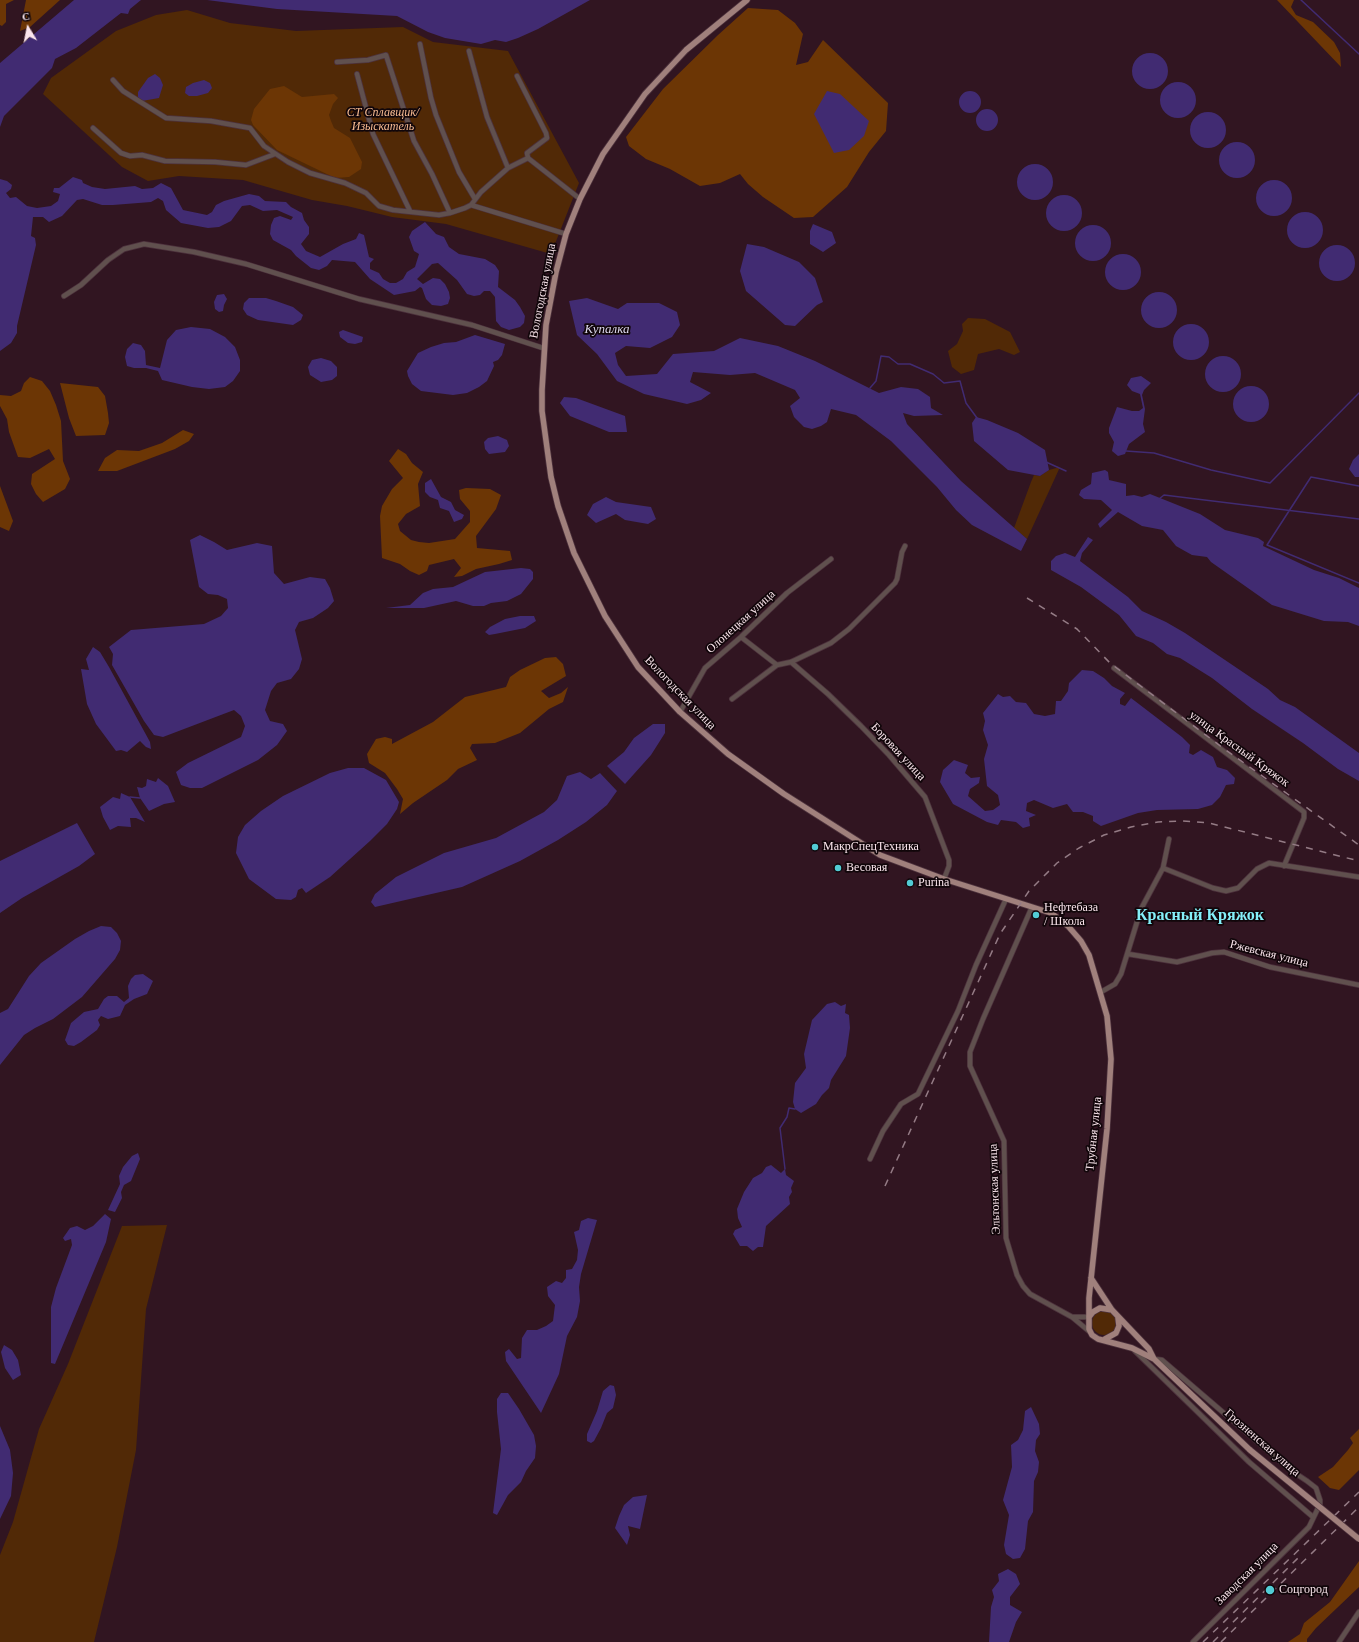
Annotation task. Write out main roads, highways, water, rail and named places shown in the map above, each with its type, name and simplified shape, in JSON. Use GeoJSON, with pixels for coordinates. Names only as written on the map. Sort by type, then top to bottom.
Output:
{"type":"FeatureCollection","features":[{"type":"Feature","properties":{"kind":"main road","name":"Вологодская улица"},"geometry":{"type":"LineString","coordinates":[[747,0],[686,50],[645,94],[603,154],[580,199],[566,234],[550,301],[543,348],[542,411],[546,445],[558,506],[574,553],[605,616],[625,649],[653,684],[680,712],[728,754],[784,794],[857,841],[890,860],[1032,907]]}},
{"type":"Feature","properties":{"kind":"main road","name":"Трубная улица"},"geometry":{"type":"LineString","coordinates":[[1032,907],[1056,915],[1072,929],[1089,955],[1107,1016],[1111,1059],[1110,1082],[1091,1278],[1089,1317]]}},
{"type":"Feature","properties":{"kind":"main road"},"geometry":{"type":"LineString","coordinates":[[1091,1278],[1112,1310],[1149,1349],[1154,1359]]}},
{"type":"Feature","properties":{"kind":"main road"},"geometry":{"type":"LineString","coordinates":[[1112,1310],[1100,1308],[1093,1312],[1089,1317],[1088,1324],[1090,1332],[1095,1337],[1132,1348],[1154,1359]]}},
{"type":"Feature","properties":{"kind":"main road"},"geometry":{"type":"LineString","coordinates":[[1105,1339],[1112,1337],[1118,1330],[1120,1323],[1118,1316]]}},
{"type":"Feature","properties":{"kind":"main road","name":"Грозненская улица"},"geometry":{"type":"LineString","coordinates":[[1154,1359],[1250,1450],[1359,1539]]}},
{"type":"Feature","properties":{"kind":"water"},"geometry":{"type":"Polygon","coordinates":[[[74,0],[141,0],[130,9],[128,14],[121,13],[76,48],[55,59],[52,68],[4,116],[0,127],[0,63],[74,0]]]}},
{"type":"Feature","properties":{"kind":"water"},"geometry":{"type":"Polygon","coordinates":[[[207,0],[590,0],[538,29],[518,38],[506,42],[495,40],[481,44],[445,38],[428,32],[397,16],[277,9],[207,0]]]}},
{"type":"Feature","properties":{"kind":"water"},"geometry":{"type":"Polygon","coordinates":[[[1153,53],[1163,58],[1167,64],[1167,78],[1163,84],[1157,88],[1147,89],[1137,84],[1133,78],[1132,68],[1137,58],[1143,54],[1153,53]]]}},
{"type":"Feature","properties":{"kind":"water"},"geometry":{"type":"Polygon","coordinates":[[[155,74],[160,78],[163,85],[159,98],[142,101],[138,97],[138,92],[148,78],[155,74]]]}},
{"type":"Feature","properties":{"kind":"water"},"geometry":{"type":"Polygon","coordinates":[[[204,80],[210,83],[212,88],[208,93],[197,96],[189,96],[185,93],[186,87],[204,80]]]}},
{"type":"Feature","properties":{"kind":"water"},"geometry":{"type":"Polygon","coordinates":[[[1181,82],[1191,87],[1195,93],[1195,107],[1191,113],[1185,117],[1175,118],[1165,113],[1161,107],[1160,97],[1165,87],[1171,83],[1181,82]]]}},
{"type":"Feature","properties":{"kind":"water"},"geometry":{"type":"Polygon","coordinates":[[[827,91],[840,94],[869,121],[864,136],[849,150],[834,153],[814,114],[827,91]]]}},
{"type":"Feature","properties":{"kind":"water"},"geometry":{"type":"Polygon","coordinates":[[[970,91],[978,94],[981,102],[978,110],[970,113],[962,110],[959,102],[962,94],[970,91]]]}},
{"type":"Feature","properties":{"kind":"water"},"geometry":{"type":"Polygon","coordinates":[[[987,109],[995,112],[998,120],[995,128],[987,131],[979,128],[976,120],[979,112],[987,109]]]}},
{"type":"Feature","properties":{"kind":"water"},"geometry":{"type":"Polygon","coordinates":[[[1211,112],[1221,117],[1225,123],[1225,137],[1221,143],[1215,147],[1205,148],[1195,143],[1191,137],[1190,127],[1195,117],[1201,113],[1211,112]]]}},
{"type":"Feature","properties":{"kind":"water"},"geometry":{"type":"Polygon","coordinates":[[[1240,142],[1250,147],[1254,153],[1254,167],[1250,173],[1244,177],[1234,178],[1224,173],[1220,167],[1219,157],[1224,147],[1230,143],[1240,142]]]}},
{"type":"Feature","properties":{"kind":"water"},"geometry":{"type":"Polygon","coordinates":[[[1038,164],[1048,169],[1052,175],[1052,189],[1048,195],[1042,199],[1032,200],[1022,195],[1018,189],[1017,179],[1022,169],[1028,165],[1038,164]]]}},
{"type":"Feature","properties":{"kind":"water"},"geometry":{"type":"Polygon","coordinates":[[[73,177],[82,180],[83,183],[92,187],[105,189],[135,186],[142,189],[153,188],[161,183],[171,188],[183,210],[207,215],[212,212],[216,205],[224,201],[249,194],[259,196],[265,201],[286,202],[291,207],[302,213],[304,220],[309,227],[309,234],[301,244],[306,251],[320,257],[343,244],[356,239],[359,233],[364,235],[369,257],[374,259],[370,263],[370,269],[379,273],[383,279],[390,283],[396,283],[403,279],[407,272],[415,267],[419,254],[414,251],[409,237],[412,231],[425,222],[436,234],[444,237],[449,247],[459,254],[485,259],[495,265],[499,271],[498,287],[515,300],[525,316],[524,323],[520,327],[509,330],[501,327],[496,321],[495,297],[490,291],[484,291],[480,295],[474,296],[467,294],[457,280],[438,263],[432,264],[417,279],[423,284],[433,278],[440,279],[445,284],[450,298],[448,304],[441,306],[432,305],[426,299],[422,288],[420,287],[415,291],[394,295],[370,279],[355,262],[332,260],[327,266],[319,270],[311,268],[291,250],[273,240],[270,234],[271,225],[274,218],[280,216],[291,220],[293,217],[277,210],[263,211],[250,205],[242,206],[231,221],[219,227],[208,228],[181,223],[166,210],[163,201],[158,198],[151,202],[113,205],[102,205],[83,199],[77,200],[62,216],[49,222],[43,217],[33,217],[31,236],[35,238],[36,245],[17,326],[17,333],[11,343],[0,351],[0,179],[7,181],[12,185],[11,189],[6,193],[10,198],[16,197],[27,206],[37,208],[51,206],[58,201],[60,194],[53,192],[54,188],[59,188],[73,177]]]}},
{"type":"Feature","properties":{"kind":"water"},"geometry":{"type":"Polygon","coordinates":[[[1277,180],[1287,185],[1291,191],[1291,205],[1287,211],[1281,215],[1271,216],[1261,211],[1257,205],[1256,195],[1261,185],[1267,181],[1277,180]]]}},
{"type":"Feature","properties":{"kind":"water"},"geometry":{"type":"Polygon","coordinates":[[[1067,195],[1077,200],[1081,206],[1081,220],[1077,226],[1071,230],[1061,231],[1051,226],[1047,220],[1046,210],[1051,200],[1057,196],[1067,195]]]}},
{"type":"Feature","properties":{"kind":"water"},"geometry":{"type":"Polygon","coordinates":[[[1308,212],[1318,217],[1322,223],[1322,237],[1318,243],[1312,247],[1302,248],[1292,243],[1288,237],[1287,227],[1292,217],[1298,213],[1308,212]]]}},
{"type":"Feature","properties":{"kind":"water"},"geometry":{"type":"Polygon","coordinates":[[[813,224],[832,232],[836,243],[823,252],[810,244],[810,231],[813,224]]]}},
{"type":"Feature","properties":{"kind":"water"},"geometry":{"type":"Polygon","coordinates":[[[1096,225],[1106,230],[1110,236],[1110,250],[1106,256],[1100,260],[1090,261],[1080,256],[1076,250],[1075,240],[1080,230],[1086,226],[1096,225]]]}},
{"type":"Feature","properties":{"kind":"water"},"geometry":{"type":"Polygon","coordinates":[[[747,244],[764,247],[799,262],[815,278],[823,302],[817,305],[795,326],[785,325],[746,291],[740,271],[747,244]]]}},
{"type":"Feature","properties":{"kind":"water"},"geometry":{"type":"Polygon","coordinates":[[[1340,245],[1350,250],[1354,256],[1354,270],[1350,276],[1344,280],[1334,281],[1324,276],[1320,270],[1319,260],[1324,250],[1330,246],[1340,245]]]}},
{"type":"Feature","properties":{"kind":"water"},"geometry":{"type":"Polygon","coordinates":[[[1126,254],[1136,259],[1140,265],[1140,279],[1136,285],[1130,289],[1120,290],[1110,285],[1106,279],[1105,269],[1110,259],[1116,255],[1126,254]]]}},
{"type":"Feature","properties":{"kind":"water"},"geometry":{"type":"Polygon","coordinates":[[[1162,292],[1172,297],[1176,303],[1176,317],[1172,323],[1166,327],[1156,328],[1146,323],[1142,317],[1141,307],[1146,297],[1152,293],[1162,292]]]}},
{"type":"Feature","properties":{"kind":"water"},"geometry":{"type":"Polygon","coordinates":[[[224,294],[227,299],[223,311],[219,312],[215,309],[214,302],[217,295],[224,294]]]}},
{"type":"Feature","properties":{"kind":"water"},"geometry":{"type":"Polygon","coordinates":[[[249,298],[266,298],[276,301],[293,307],[303,315],[301,320],[293,325],[258,320],[247,315],[243,309],[244,303],[249,298]]]}},
{"type":"Feature","properties":{"kind":"water","name":"Купалка"},"geometry":{"type":"Polygon","coordinates":[[[587,298],[618,309],[627,303],[659,303],[677,312],[680,325],[672,337],[650,348],[626,346],[615,353],[618,365],[626,376],[657,374],[673,354],[714,351],[740,338],[778,346],[815,361],[879,393],[901,387],[918,389],[930,397],[931,408],[943,415],[914,416],[903,413],[907,424],[961,481],[1027,539],[1021,551],[972,525],[891,441],[856,415],[831,409],[827,422],[821,426],[812,429],[804,427],[794,417],[790,406],[800,398],[795,390],[755,373],[730,375],[693,372],[690,382],[711,393],[701,400],[687,404],[644,394],[617,381],[597,354],[577,335],[569,301],[587,298]]]}},
{"type":"Feature","properties":{"kind":"water"},"geometry":{"type":"Polygon","coordinates":[[[1194,324],[1204,329],[1208,335],[1208,349],[1204,355],[1198,359],[1188,360],[1178,355],[1174,349],[1173,339],[1178,329],[1184,325],[1194,324]]]}},
{"type":"Feature","properties":{"kind":"water"},"geometry":{"type":"Polygon","coordinates":[[[191,327],[210,329],[225,337],[235,347],[240,360],[240,371],[233,381],[225,387],[209,389],[192,387],[162,380],[158,371],[127,366],[125,357],[127,349],[133,343],[141,345],[145,351],[146,365],[160,368],[167,340],[176,330],[191,327]]]}},
{"type":"Feature","properties":{"kind":"water"},"geometry":{"type":"Polygon","coordinates":[[[343,330],[363,337],[362,342],[355,344],[348,343],[340,337],[339,332],[343,330]]]}},
{"type":"Feature","properties":{"kind":"water"},"geometry":{"type":"Polygon","coordinates":[[[475,335],[505,344],[502,355],[498,360],[493,362],[494,366],[487,381],[467,393],[453,395],[421,391],[412,384],[407,371],[418,353],[431,347],[444,343],[456,342],[475,335]]]}},
{"type":"Feature","properties":{"kind":"water"},"geometry":{"type":"Polygon","coordinates":[[[1226,356],[1236,361],[1240,367],[1240,381],[1236,387],[1230,391],[1220,392],[1210,387],[1206,381],[1205,371],[1210,361],[1216,357],[1226,356]]]}},
{"type":"Feature","properties":{"kind":"water"},"geometry":{"type":"Polygon","coordinates":[[[321,358],[331,361],[337,367],[337,376],[332,380],[321,382],[310,375],[308,367],[312,360],[321,358]]]}},
{"type":"Feature","properties":{"kind":"water"},"geometry":{"type":"Polygon","coordinates":[[[1141,376],[1151,383],[1144,390],[1142,395],[1145,409],[1143,424],[1145,432],[1129,444],[1125,454],[1118,456],[1112,451],[1114,442],[1109,433],[1109,428],[1117,407],[1132,411],[1139,411],[1143,408],[1140,394],[1132,391],[1127,385],[1131,378],[1141,376]]]}},
{"type":"Feature","properties":{"kind":"water"},"geometry":{"type":"Polygon","coordinates":[[[1254,386],[1264,391],[1268,397],[1268,411],[1264,417],[1258,421],[1248,422],[1238,417],[1234,411],[1233,401],[1238,391],[1244,387],[1254,386]]]}},
{"type":"Feature","properties":{"kind":"water"},"geometry":{"type":"Polygon","coordinates":[[[564,397],[576,398],[625,416],[627,432],[609,432],[570,416],[560,403],[564,397]]]}},
{"type":"Feature","properties":{"kind":"water"},"geometry":{"type":"Polygon","coordinates":[[[976,417],[1018,433],[1045,450],[1049,470],[1040,476],[1008,470],[974,441],[972,423],[976,417]]]}},
{"type":"Feature","properties":{"kind":"water"},"geometry":{"type":"Polygon","coordinates":[[[498,436],[507,440],[509,446],[505,452],[489,454],[485,449],[484,442],[488,438],[498,436]]]}},
{"type":"Feature","properties":{"kind":"water"},"geometry":{"type":"Polygon","coordinates":[[[1359,454],[1359,477],[1355,477],[1349,469],[1353,460],[1359,454]]]}},
{"type":"Feature","properties":{"kind":"water"},"geometry":{"type":"Polygon","coordinates":[[[1105,470],[1108,472],[1109,480],[1126,484],[1126,496],[1134,495],[1142,497],[1150,494],[1200,514],[1225,530],[1258,538],[1264,542],[1263,546],[1314,570],[1339,578],[1359,588],[1359,626],[1348,622],[1324,621],[1272,605],[1211,562],[1207,557],[1192,555],[1176,546],[1163,530],[1142,526],[1118,512],[1100,528],[1098,524],[1112,510],[1101,500],[1084,499],[1079,495],[1081,490],[1091,484],[1092,473],[1105,470]]]}},
{"type":"Feature","properties":{"kind":"water"},"geometry":{"type":"Polygon","coordinates":[[[431,479],[441,497],[451,502],[455,510],[464,515],[462,519],[454,522],[449,511],[440,508],[438,500],[430,497],[425,492],[425,483],[431,479]]]}},
{"type":"Feature","properties":{"kind":"water"},"geometry":{"type":"Polygon","coordinates":[[[606,497],[616,502],[651,507],[656,519],[648,524],[625,520],[616,514],[596,523],[587,515],[593,504],[606,497]]]}},
{"type":"Feature","properties":{"kind":"water"},"geometry":{"type":"Polygon","coordinates":[[[200,535],[227,550],[257,543],[272,546],[274,573],[284,584],[310,577],[325,579],[330,588],[334,601],[328,608],[313,618],[299,622],[295,630],[302,659],[299,669],[291,679],[277,683],[271,691],[265,710],[270,721],[283,724],[287,731],[277,745],[258,760],[202,788],[190,788],[181,785],[176,772],[188,763],[241,737],[245,726],[241,716],[234,710],[163,737],[154,735],[144,721],[112,665],[113,654],[109,647],[131,630],[204,624],[221,616],[228,608],[227,599],[218,595],[208,594],[199,587],[190,540],[200,535]]]}},
{"type":"Feature","properties":{"kind":"water"},"geometry":{"type":"Polygon","coordinates":[[[1088,537],[1093,540],[1082,553],[1080,561],[1128,597],[1142,611],[1185,633],[1268,689],[1280,700],[1295,707],[1359,753],[1359,781],[1338,769],[1303,743],[1252,709],[1212,678],[1180,658],[1167,654],[1153,643],[1136,636],[1119,615],[1081,587],[1051,570],[1051,561],[1056,556],[1065,553],[1075,557],[1088,537]]]}},
{"type":"Feature","properties":{"kind":"water"},"geometry":{"type":"Polygon","coordinates":[[[521,568],[530,569],[533,572],[533,579],[521,594],[507,601],[491,603],[484,606],[473,606],[456,601],[424,608],[386,608],[410,605],[423,593],[433,589],[453,587],[485,572],[521,568]]]}},
{"type":"Feature","properties":{"kind":"water"},"geometry":{"type":"Polygon","coordinates":[[[520,616],[534,616],[536,621],[525,628],[489,635],[485,632],[490,627],[505,619],[520,616]]]}},
{"type":"Feature","properties":{"kind":"water"},"geometry":{"type":"Polygon","coordinates":[[[93,647],[100,652],[109,667],[150,742],[151,749],[146,747],[140,741],[127,752],[121,750],[116,751],[96,724],[87,704],[81,669],[89,670],[86,659],[93,647]]]}},
{"type":"Feature","properties":{"kind":"water"},"geometry":{"type":"Polygon","coordinates":[[[1082,670],[1093,671],[1104,678],[1112,686],[1125,693],[1120,699],[1120,704],[1125,706],[1131,698],[1182,737],[1190,745],[1189,753],[1193,755],[1201,750],[1213,757],[1217,767],[1227,770],[1235,778],[1234,784],[1226,785],[1220,797],[1212,805],[1198,809],[1157,810],[1138,813],[1101,826],[1093,821],[1093,816],[1083,812],[1073,812],[1067,804],[1053,808],[1034,800],[1027,803],[1026,811],[1036,815],[1029,818],[1030,826],[1023,828],[1016,822],[1001,820],[998,825],[987,822],[953,804],[940,782],[943,770],[954,760],[968,765],[965,773],[971,778],[980,777],[979,783],[970,789],[968,796],[985,811],[993,810],[1000,805],[998,795],[987,786],[984,759],[988,745],[983,730],[985,721],[983,713],[998,694],[1003,697],[1010,696],[1016,702],[1026,703],[1034,714],[1045,716],[1055,714],[1056,701],[1061,701],[1068,691],[1069,683],[1082,670]]]}},
{"type":"Feature","properties":{"kind":"water"},"geometry":{"type":"Polygon","coordinates":[[[653,724],[665,724],[665,733],[651,755],[625,784],[607,766],[624,752],[634,738],[653,724]]]}},
{"type":"Feature","properties":{"kind":"water"},"geometry":{"type":"Polygon","coordinates":[[[348,768],[364,768],[386,780],[399,802],[397,809],[387,824],[330,877],[306,893],[302,888],[298,890],[296,897],[291,900],[276,899],[249,879],[236,853],[238,837],[245,825],[261,811],[283,796],[330,773],[348,768]]]}},
{"type":"Feature","properties":{"kind":"water"},"geometry":{"type":"Polygon","coordinates":[[[580,772],[591,779],[600,773],[617,791],[607,805],[586,822],[558,840],[520,861],[462,887],[375,907],[371,902],[375,894],[396,877],[444,853],[496,838],[544,812],[557,800],[567,776],[580,772]]]}},
{"type":"Feature","properties":{"kind":"water"},"geometry":{"type":"Polygon","coordinates":[[[158,778],[168,786],[175,802],[164,804],[149,811],[140,798],[137,787],[142,788],[146,786],[147,779],[156,782],[158,778]]]}},
{"type":"Feature","properties":{"kind":"water"},"geometry":{"type":"Polygon","coordinates":[[[121,793],[130,797],[145,822],[136,818],[130,818],[131,827],[118,826],[110,830],[103,817],[100,807],[113,797],[120,799],[121,793]]]}},
{"type":"Feature","properties":{"kind":"water"},"geometry":{"type":"Polygon","coordinates":[[[77,823],[95,854],[79,866],[22,898],[0,913],[0,861],[77,823]]]}},
{"type":"Feature","properties":{"kind":"water"},"geometry":{"type":"Polygon","coordinates":[[[101,926],[111,927],[117,933],[121,941],[120,950],[115,959],[82,997],[53,1019],[24,1035],[0,1065],[0,1013],[8,1009],[29,976],[41,963],[75,939],[101,926]]]}},
{"type":"Feature","properties":{"kind":"water"},"geometry":{"type":"Polygon","coordinates":[[[143,974],[153,981],[147,994],[134,999],[125,1005],[120,1016],[108,1019],[101,1016],[98,1020],[100,1025],[97,1030],[74,1046],[68,1045],[65,1040],[71,1023],[84,1012],[98,1009],[104,999],[108,996],[117,996],[124,1002],[129,998],[128,986],[131,979],[135,975],[143,974]]]}},
{"type":"Feature","properties":{"kind":"water"},"geometry":{"type":"Polygon","coordinates":[[[835,1002],[841,1006],[846,1004],[845,1013],[849,1015],[850,1028],[846,1056],[831,1080],[829,1088],[816,1104],[801,1113],[795,1109],[793,1102],[795,1083],[806,1068],[804,1054],[812,1020],[827,1004],[835,1002]]]}},
{"type":"Feature","properties":{"kind":"water"},"geometry":{"type":"Polygon","coordinates":[[[138,1153],[140,1159],[131,1181],[124,1185],[121,1192],[122,1198],[115,1212],[108,1210],[120,1184],[119,1176],[123,1167],[132,1156],[138,1153]]]}},
{"type":"Feature","properties":{"kind":"water"},"geometry":{"type":"Polygon","coordinates":[[[771,1165],[781,1173],[785,1169],[786,1175],[794,1181],[791,1188],[792,1192],[789,1197],[790,1204],[766,1226],[763,1247],[758,1247],[753,1251],[747,1246],[740,1246],[733,1234],[735,1230],[742,1227],[738,1218],[737,1209],[744,1192],[753,1178],[762,1173],[766,1167],[771,1165]]]}},
{"type":"Feature","properties":{"kind":"water"},"geometry":{"type":"Polygon","coordinates":[[[105,1214],[111,1219],[106,1242],[55,1364],[51,1363],[51,1307],[56,1288],[72,1245],[71,1239],[65,1241],[63,1238],[70,1228],[77,1226],[85,1230],[93,1226],[105,1214]]]}},
{"type":"Feature","properties":{"kind":"water"},"geometry":{"type":"Polygon","coordinates":[[[588,1218],[597,1220],[581,1274],[579,1287],[580,1301],[577,1317],[567,1336],[559,1374],[541,1413],[506,1361],[505,1352],[509,1349],[517,1359],[521,1358],[522,1338],[527,1330],[537,1330],[553,1321],[555,1305],[548,1296],[547,1287],[556,1281],[562,1283],[566,1278],[566,1270],[572,1269],[577,1260],[578,1250],[574,1232],[579,1230],[581,1221],[588,1218]]]}},
{"type":"Feature","properties":{"kind":"water"},"geometry":{"type":"Polygon","coordinates":[[[4,1345],[12,1350],[18,1360],[21,1375],[13,1380],[5,1368],[1,1352],[4,1345]]]}},
{"type":"Feature","properties":{"kind":"water"},"geometry":{"type":"Polygon","coordinates":[[[610,1385],[614,1386],[616,1395],[613,1408],[607,1413],[601,1428],[594,1441],[591,1443],[587,1441],[587,1434],[597,1411],[603,1391],[610,1385]]]}},
{"type":"Feature","properties":{"kind":"water"},"geometry":{"type":"Polygon","coordinates":[[[501,1393],[508,1393],[519,1409],[534,1435],[536,1446],[535,1458],[526,1471],[521,1482],[508,1495],[497,1515],[493,1513],[501,1449],[497,1399],[501,1393]]]}},
{"type":"Feature","properties":{"kind":"water"},"geometry":{"type":"Polygon","coordinates":[[[1031,1407],[1039,1424],[1040,1434],[1036,1440],[1035,1451],[1039,1462],[1038,1472],[1034,1481],[1033,1512],[1028,1521],[1025,1549],[1020,1558],[1013,1559],[1006,1554],[1004,1545],[1009,1515],[1003,1500],[1012,1467],[1011,1445],[1018,1440],[1023,1430],[1025,1411],[1031,1407]]]}},
{"type":"Feature","properties":{"kind":"water"},"geometry":{"type":"Polygon","coordinates":[[[0,1426],[10,1450],[13,1473],[11,1496],[0,1519],[0,1426]]]}},
{"type":"Feature","properties":{"kind":"water"},"geometry":{"type":"Polygon","coordinates":[[[647,1495],[640,1529],[628,1526],[630,1535],[627,1545],[615,1528],[619,1516],[624,1505],[633,1497],[647,1495]]]}},
{"type":"Feature","properties":{"kind":"water"},"geometry":{"type":"Polygon","coordinates":[[[1008,1569],[1016,1574],[1020,1584],[1010,1597],[1010,1605],[1022,1612],[1016,1622],[1009,1642],[989,1642],[991,1607],[994,1597],[992,1590],[999,1581],[998,1574],[1008,1569]]]}},
{"type":"Feature","properties":{"kind":"waterway"},"geometry":{"type":"LineString","coordinates":[[1301,0],[1359,54]]}},
{"type":"Feature","properties":{"kind":"waterway"},"geometry":{"type":"LineString","coordinates":[[870,388],[876,381],[881,356],[889,357],[898,364],[910,364],[933,374],[944,383],[960,381],[966,403],[977,418]]}},
{"type":"Feature","properties":{"kind":"waterway"},"geometry":{"type":"LineString","coordinates":[[1126,451],[1154,453],[1211,470],[1270,483],[1359,393]]}},
{"type":"Feature","properties":{"kind":"waterway"},"geometry":{"type":"LineString","coordinates":[[1046,462],[1066,471]]}},
{"type":"Feature","properties":{"kind":"waterway"},"geometry":{"type":"LineString","coordinates":[[1359,486],[1311,477],[1267,545],[1359,583]]}},
{"type":"Feature","properties":{"kind":"waterway"},"geometry":{"type":"LineString","coordinates":[[1159,499],[1164,495],[1359,519]]}},
{"type":"Feature","properties":{"kind":"waterway"},"geometry":{"type":"LineString","coordinates":[[130,797],[140,798]]}},
{"type":"Feature","properties":{"kind":"waterway"},"geometry":{"type":"LineString","coordinates":[[785,1169],[780,1128],[787,1117],[789,1108],[795,1109]]}},
{"type":"Feature","properties":{"kind":"railway"},"geometry":{"type":"LineString","coordinates":[[1027,598],[1077,629],[1110,663],[1223,748],[1359,845]]}},
{"type":"Feature","properties":{"kind":"railway"},"geometry":{"type":"LineString","coordinates":[[885,1186],[1000,934],[1029,891],[1057,863],[1079,848],[1104,835],[1131,827],[1158,822],[1183,821],[1209,823],[1359,861]]}},
{"type":"Feature","properties":{"kind":"railway"},"geometry":{"type":"LineString","coordinates":[[1203,1642],[1359,1492]]}},
{"type":"Feature","properties":{"kind":"railway"},"geometry":{"type":"LineString","coordinates":[[1221,1642],[1359,1507]]}},
{"type":"Feature","properties":{"kind":"railway"},"geometry":{"type":"LineString","coordinates":[[1213,1642],[1298,1558]]}},
{"type":"Feature","properties":{"kind":"place","name":"МакрСпецТехника"},"geometry":{"type":"Point","coordinates":[815,847]}},
{"type":"Feature","properties":{"kind":"place","name":"Весовая"},"geometry":{"type":"Point","coordinates":[838,868]}},
{"type":"Feature","properties":{"kind":"place","name":"Purina"},"geometry":{"type":"Point","coordinates":[910,883]}},
{"type":"Feature","properties":{"kind":"place","name":"Нефтебаза / Школа"},"geometry":{"type":"Point","coordinates":[1036,915]}},
{"type":"Feature","properties":{"kind":"place","name":"Соцгород"},"geometry":{"type":"Point","coordinates":[1270,1590]}},
{"type":"Feature","properties":{"kind":"district","name":"Красный Кряжок"},"geometry":{"type":"Point","coordinates":[1200,916]}},
{"type":"Feature","properties":{"kind":"park label","name":"СТ Сплавщик/ Изыскатель"},"geometry":{"type":"Point","coordinates":[383,120]}}]}
